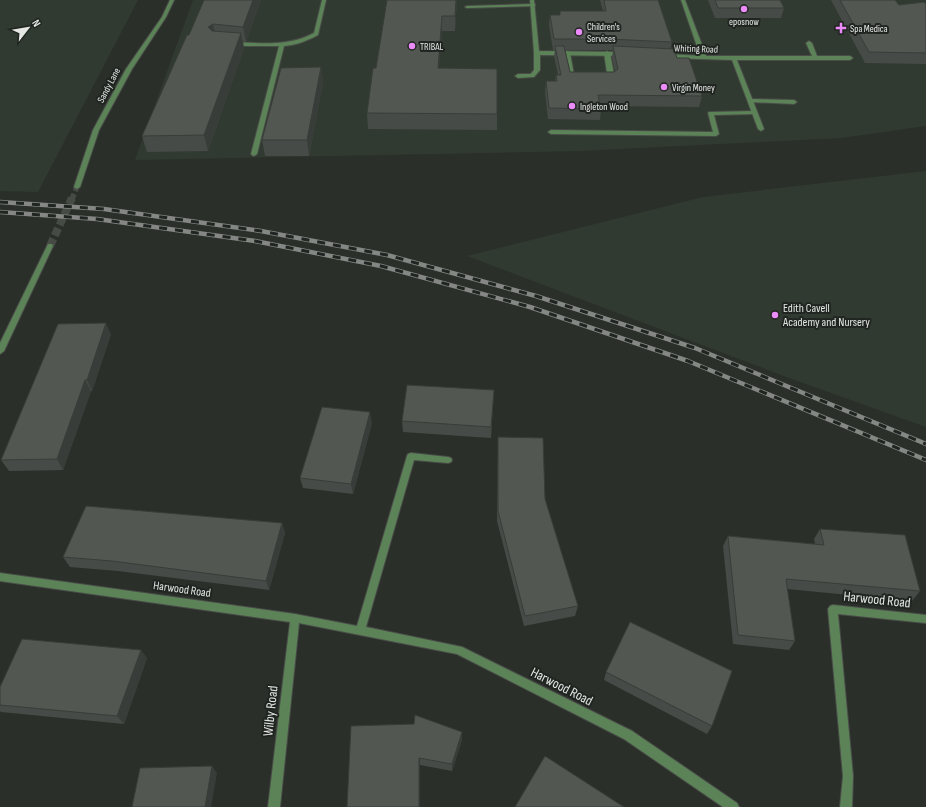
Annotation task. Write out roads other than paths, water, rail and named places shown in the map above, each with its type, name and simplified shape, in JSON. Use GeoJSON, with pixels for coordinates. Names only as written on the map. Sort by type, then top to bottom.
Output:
{"type":"FeatureCollection","features":[{"type":"Feature","properties":{"kind":"street","name":"Sandy Lane"},"geometry":{"type":"LineString","coordinates":[[77,187],[96,130],[128,69],[164,17],[172,0]]}},
{"type":"Feature","properties":{"kind":"street"},"geometry":{"type":"LineString","coordinates":[[223,43],[282,44],[308,40],[316,34],[324,0]]}},
{"type":"Feature","properties":{"kind":"street"},"geometry":{"type":"LineString","coordinates":[[683,0],[704,58]]}},
{"type":"Feature","properties":{"kind":"street"},"geometry":{"type":"LineString","coordinates":[[467,7],[532,3],[538,70],[532,76],[518,76]]}},
{"type":"Feature","properties":{"kind":"street"},"geometry":{"type":"LineString","coordinates":[[808,43],[815,58]]}},
{"type":"Feature","properties":{"kind":"street"},"geometry":{"type":"LineString","coordinates":[[254,154],[282,44]]}},
{"type":"Feature","properties":{"kind":"street"},"geometry":{"type":"LineString","coordinates":[[537,53],[629,54]]}},
{"type":"Feature","properties":{"kind":"street"},"geometry":{"type":"LineString","coordinates":[[567,53],[571,80],[578,80]]}},
{"type":"Feature","properties":{"kind":"street"},"geometry":{"type":"LineString","coordinates":[[606,80],[612,80],[607,53]]}},
{"type":"Feature","properties":{"kind":"street","name":"Whiting Road"},"geometry":{"type":"LineString","coordinates":[[659,56],[704,58],[850,58]]}},
{"type":"Feature","properties":{"kind":"street","name":"Whiting Road"},"geometry":{"type":"LineString","coordinates":[[734,58],[761,129]]}},
{"type":"Feature","properties":{"kind":"street"},"geometry":{"type":"LineString","coordinates":[[750,101],[794,102]]}},
{"type":"Feature","properties":{"kind":"street"},"geometry":{"type":"LineString","coordinates":[[551,132],[716,134],[711,113],[754,113]]}},
{"type":"Feature","properties":{"kind":"street"},"geometry":{"type":"LineString","coordinates":[[0,351],[50,246]]}},
{"type":"Feature","properties":{"kind":"street"},"geometry":{"type":"LineString","coordinates":[[360,631],[411,456],[448,460]]}},
{"type":"Feature","properties":{"kind":"street","name":"Harwood Road"},"geometry":{"type":"LineString","coordinates":[[0,577],[295,618],[458,650],[628,735],[733,807]]}},
{"type":"Feature","properties":{"kind":"street","name":"Harwood Road"},"geometry":{"type":"LineString","coordinates":[[846,807],[848,776],[833,609],[926,619]]}},
{"type":"Feature","properties":{"kind":"street","name":"Wilby Road"},"geometry":{"type":"LineString","coordinates":[[274,807],[295,618]]}},
{"type":"Feature","properties":{"kind":"tunnel"},"geometry":{"type":"LineString","coordinates":[[72,199],[77,187]]}},
{"type":"Feature","properties":{"kind":"tunnel"},"geometry":{"type":"LineString","coordinates":[[50,246],[72,198]]}},
{"type":"Feature","properties":{"kind":"railway"},"geometry":{"type":"LineString","coordinates":[[0,202],[104,209],[261,231],[387,255],[536,296],[695,348],[926,444]]}},
{"type":"Feature","properties":{"kind":"railway"},"geometry":{"type":"LineString","coordinates":[[0,212],[97,219],[255,241],[381,266],[530,307],[688,361],[926,460]]}},
{"type":"Feature","properties":{"kind":"place","name":"eposnow"},"geometry":{"type":"Point","coordinates":[744,9]}},
{"type":"Feature","properties":{"kind":"place","name":"Spa Medica"},"geometry":{"type":"Point","coordinates":[841,28]}},
{"type":"Feature","properties":{"kind":"place","name":"Children's Services"},"geometry":{"type":"Point","coordinates":[579,32]}},
{"type":"Feature","properties":{"kind":"place","name":"TRIBAL"},"geometry":{"type":"Point","coordinates":[412,46]}},
{"type":"Feature","properties":{"kind":"place","name":"Virgin Money"},"geometry":{"type":"Point","coordinates":[664,87]}},
{"type":"Feature","properties":{"kind":"place","name":"Ingleton Wood"},"geometry":{"type":"Point","coordinates":[572,106]}},
{"type":"Feature","properties":{"kind":"place","name":"Edith Cavell Academy and Nursery"},"geometry":{"type":"Point","coordinates":[775,315]}}]}
